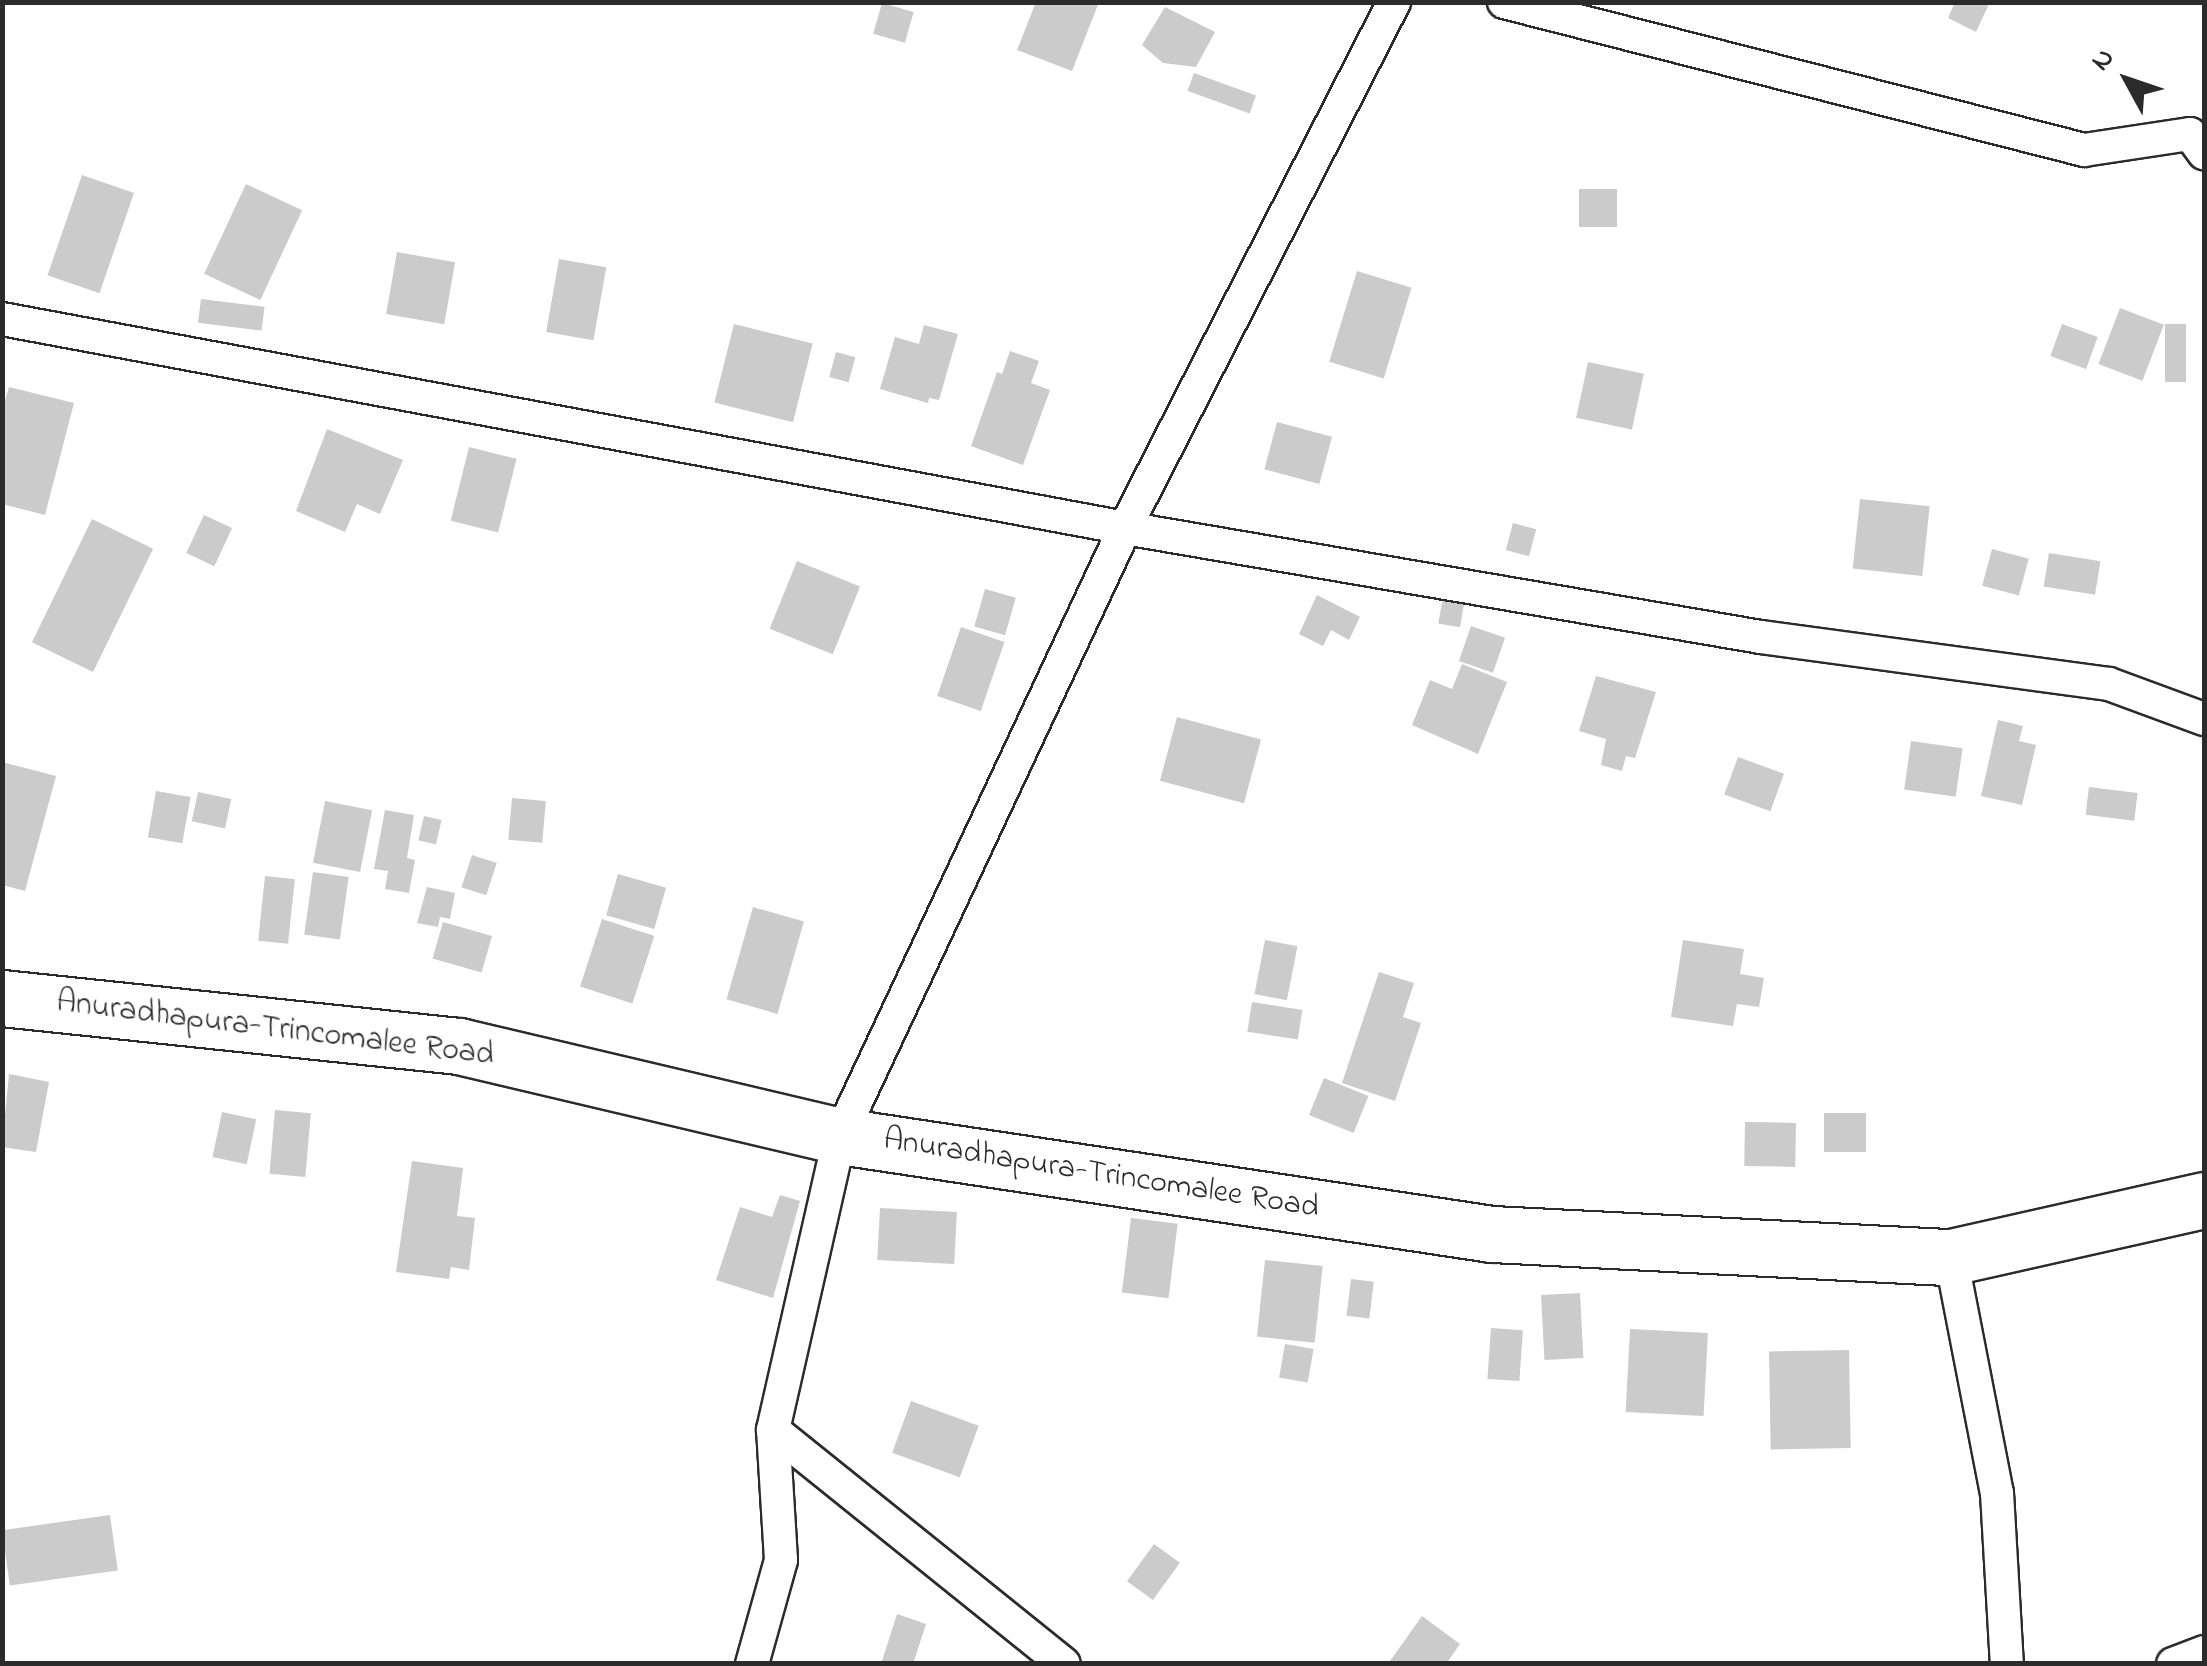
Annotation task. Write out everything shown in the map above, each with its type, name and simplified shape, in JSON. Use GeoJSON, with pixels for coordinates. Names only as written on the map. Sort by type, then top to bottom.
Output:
{"type":"FeatureCollection","features":[{"type":"Feature","properties":{"kind":"highway","name":"Anuradhapura-Trincomalee Road"},"geometry":{"type":"LineString","coordinates":[[2,998],[459,1046],[840,1136],[1492,1234],[1951,1257],[2204,1200]]}},
{"type":"Feature","properties":{"kind":"street"},"geometry":{"type":"LineString","coordinates":[[752,1664],[782,1560],[773,1430],[840,1136],[1126,528],[1394,2]]}},
{"type":"Feature","properties":{"kind":"street"},"geometry":{"type":"LineString","coordinates":[[1504,2],[2084,150],[2190,134],[2204,154]]}},
{"type":"Feature","properties":{"kind":"street"},"geometry":{"type":"LineString","coordinates":[[2,319],[1126,528],[1761,637],[2109,684],[2204,720]]}},
{"type":"Feature","properties":{"kind":"street"},"geometry":{"type":"LineString","coordinates":[[1951,1257],[1997,1494],[2007,1664]]}},
{"type":"Feature","properties":{"kind":"street"},"geometry":{"type":"LineString","coordinates":[[773,1430],[1064,1664]]}},
{"type":"Feature","properties":{"kind":"street"},"geometry":{"type":"LineString","coordinates":[[2173,1664],[2204,1652]]}},
{"type":"Feature","properties":{"kind":"building"},"geometry":{"type":"Polygon","coordinates":[[[1036,2],[1099,2],[1072,71],[1017,50],[1036,2]]]}},
{"type":"Feature","properties":{"kind":"building"},"geometry":{"type":"Polygon","coordinates":[[[1955,2],[1990,2],[1976,32],[1948,18],[1955,2]]]}},
{"type":"Feature","properties":{"kind":"building"},"geometry":{"type":"Polygon","coordinates":[[[882,3],[914,12],[905,43],[873,34],[882,3]]]}},
{"type":"Feature","properties":{"kind":"building"},"geometry":{"type":"Polygon","coordinates":[[[1165,7],[1215,32],[1196,67],[1163,63],[1142,45],[1165,7]]]}},
{"type":"Feature","properties":{"kind":"building"},"geometry":{"type":"Polygon","coordinates":[[[1194,73],[1256,96],[1250,113],[1188,91],[1194,73]]]}},
{"type":"Feature","properties":{"kind":"building"},"geometry":{"type":"Polygon","coordinates":[[[82,175],[134,193],[99,293],[47,275],[82,175]]]}},
{"type":"Feature","properties":{"kind":"building"},"geometry":{"type":"Polygon","coordinates":[[[246,184],[302,210],[260,300],[204,274],[246,184]]]}},
{"type":"Feature","properties":{"kind":"building"},"geometry":{"type":"Polygon","coordinates":[[[1579,189],[1617,189],[1617,227],[1579,227],[1579,189]]]}},
{"type":"Feature","properties":{"kind":"building"},"geometry":{"type":"Polygon","coordinates":[[[397,252],[455,262],[444,324],[386,314],[397,252]]]}},
{"type":"Feature","properties":{"kind":"building"},"geometry":{"type":"Polygon","coordinates":[[[559,259],[606,267],[593,340],[546,332],[559,259]]]}},
{"type":"Feature","properties":{"kind":"building"},"geometry":{"type":"Polygon","coordinates":[[[1357,271],[1412,288],[1384,379],[1329,362],[1357,271]]]}},
{"type":"Feature","properties":{"kind":"building"},"geometry":{"type":"Polygon","coordinates":[[[201,299],[265,307],[262,331],[198,323],[201,299]]]}},
{"type":"Feature","properties":{"kind":"building"},"geometry":{"type":"Polygon","coordinates":[[[2120,308],[2164,325],[2142,381],[2098,364],[2120,308]]]}},
{"type":"Feature","properties":{"kind":"building"},"geometry":{"type":"Polygon","coordinates":[[[734,324],[813,344],[793,422],[714,403],[734,324]]]}},
{"type":"Feature","properties":{"kind":"building"},"geometry":{"type":"Polygon","coordinates":[[[2062,324],[2098,337],[2086,369],[2050,356],[2062,324]]]}},
{"type":"Feature","properties":{"kind":"building"},"geometry":{"type":"Polygon","coordinates":[[[2165,324],[2186,324],[2186,382],[2165,382],[2165,324]]]}},
{"type":"Feature","properties":{"kind":"building"},"geometry":{"type":"Polygon","coordinates":[[[924,325],[958,334],[939,400],[929,398],[928,403],[880,389],[895,337],[919,344],[924,325]]]}},
{"type":"Feature","properties":{"kind":"building"},"geometry":{"type":"Polygon","coordinates":[[[1010,351],[1039,361],[1031,383],[1050,390],[1023,465],[971,446],[997,372],[1002,374],[1010,351]]]}},
{"type":"Feature","properties":{"kind":"building"},"geometry":{"type":"Polygon","coordinates":[[[836,352],[855,357],[849,382],[829,377],[836,352]]]}},
{"type":"Feature","properties":{"kind":"building"},"geometry":{"type":"Polygon","coordinates":[[[1588,362],[1644,374],[1632,430],[1576,418],[1588,362]]]}},
{"type":"Feature","properties":{"kind":"building"},"geometry":{"type":"Polygon","coordinates":[[[9,387],[74,403],[45,515],[2,504],[2,411],[9,387]]]}},
{"type":"Feature","properties":{"kind":"building"},"geometry":{"type":"Polygon","coordinates":[[[1277,422],[1332,437],[1319,484],[1264,469],[1277,422]]]}},
{"type":"Feature","properties":{"kind":"building"},"geometry":{"type":"Polygon","coordinates":[[[327,429],[403,460],[380,514],[357,504],[345,532],[296,511],[327,429]]]}},
{"type":"Feature","properties":{"kind":"building"},"geometry":{"type":"Polygon","coordinates":[[[469,447],[517,459],[498,533],[451,521],[469,447]]]}},
{"type":"Feature","properties":{"kind":"building"},"geometry":{"type":"Polygon","coordinates":[[[1860,499],[1930,506],[1922,576],[1853,569],[1860,499]]]}},
{"type":"Feature","properties":{"kind":"building"},"geometry":{"type":"Polygon","coordinates":[[[204,515],[232,528],[214,566],[186,553],[204,515]]]}},
{"type":"Feature","properties":{"kind":"building"},"geometry":{"type":"Polygon","coordinates":[[[92,519],[153,549],[93,672],[32,642],[92,519]]]}},
{"type":"Feature","properties":{"kind":"building"},"geometry":{"type":"Polygon","coordinates":[[[1513,523],[1536,529],[1529,556],[1506,550],[1513,523]]]}},
{"type":"Feature","properties":{"kind":"building"},"geometry":{"type":"Polygon","coordinates":[[[1992,549],[2029,559],[2019,596],[1982,586],[1992,549]]]}},
{"type":"Feature","properties":{"kind":"building"},"geometry":{"type":"Polygon","coordinates":[[[2049,553],[2100,561],[2095,595],[2044,587],[2049,553]]]}},
{"type":"Feature","properties":{"kind":"building"},"geometry":{"type":"Polygon","coordinates":[[[797,561],[860,586],[833,654],[770,629],[797,561]]]}},
{"type":"Feature","properties":{"kind":"building"},"geometry":{"type":"Polygon","coordinates":[[[985,589],[1016,598],[1005,635],[974,626],[985,589]]]}},
{"type":"Feature","properties":{"kind":"building"},"geometry":{"type":"Polygon","coordinates":[[[1444,591],[1466,595],[1460,627],[1438,623],[1444,591]]]}},
{"type":"Feature","properties":{"kind":"building"},"geometry":{"type":"Polygon","coordinates":[[[1317,595],[1360,617],[1349,640],[1331,630],[1323,646],[1299,634],[1317,595]]]}},
{"type":"Feature","properties":{"kind":"building"},"geometry":{"type":"Polygon","coordinates":[[[1471,626],[1505,638],[1493,673],[1459,661],[1471,626]]]}},
{"type":"Feature","properties":{"kind":"building"},"geometry":{"type":"Polygon","coordinates":[[[961,627],[1004,642],[981,711],[937,696],[961,627]]]}},
{"type":"Feature","properties":{"kind":"building"},"geometry":{"type":"Polygon","coordinates":[[[1462,664],[1507,682],[1478,754],[1412,725],[1430,680],[1452,689],[1462,664]]]}},
{"type":"Feature","properties":{"kind":"building"},"geometry":{"type":"Polygon","coordinates":[[[1596,676],[1656,692],[1635,758],[1626,756],[1622,771],[1601,765],[1606,739],[1579,731],[1596,676]]]}},
{"type":"Feature","properties":{"kind":"building"},"geometry":{"type":"Polygon","coordinates":[[[1177,717],[1261,740],[1244,803],[1160,781],[1177,717]]]}},
{"type":"Feature","properties":{"kind":"building"},"geometry":{"type":"Polygon","coordinates":[[[1998,720],[2023,726],[2019,741],[2036,745],[2022,805],[1981,796],[1998,720]]]}},
{"type":"Feature","properties":{"kind":"building"},"geometry":{"type":"Polygon","coordinates":[[[1911,741],[1962,748],[1956,797],[1904,790],[1911,741]]]}},
{"type":"Feature","properties":{"kind":"building"},"geometry":{"type":"Polygon","coordinates":[[[1738,757],[1784,774],[1770,811],[1724,795],[1738,757]]]}},
{"type":"Feature","properties":{"kind":"building"},"geometry":{"type":"Polygon","coordinates":[[[2,762],[56,776],[25,891],[2,885],[2,762]]]}},
{"type":"Feature","properties":{"kind":"building"},"geometry":{"type":"Polygon","coordinates":[[[2089,787],[2138,793],[2134,821],[2086,815],[2089,787]]]}},
{"type":"Feature","properties":{"kind":"building"},"geometry":{"type":"Polygon","coordinates":[[[156,791],[190,797],[182,843],[148,837],[156,791]]]}},
{"type":"Feature","properties":{"kind":"building"},"geometry":{"type":"Polygon","coordinates":[[[198,792],[231,799],[225,828],[192,821],[198,792]]]}},
{"type":"Feature","properties":{"kind":"building"},"geometry":{"type":"Polygon","coordinates":[[[512,798],[546,801],[542,843],[508,840],[512,798]]]}},
{"type":"Feature","properties":{"kind":"building"},"geometry":{"type":"Polygon","coordinates":[[[325,801],[372,810],[360,872],[313,863],[325,801]]]}},
{"type":"Feature","properties":{"kind":"building"},"geometry":{"type":"Polygon","coordinates":[[[385,810],[414,815],[407,858],[415,860],[409,893],[385,889],[388,871],[374,869],[385,810]]]}},
{"type":"Feature","properties":{"kind":"building"},"geometry":{"type":"Polygon","coordinates":[[[424,816],[442,820],[436,844],[418,840],[424,816]]]}},
{"type":"Feature","properties":{"kind":"building"},"geometry":{"type":"Polygon","coordinates":[[[472,855],[497,863],[486,895],[461,887],[472,855]]]}},
{"type":"Feature","properties":{"kind":"building"},"geometry":{"type":"Polygon","coordinates":[[[313,872],[349,877],[340,939],[304,934],[313,872]]]}},
{"type":"Feature","properties":{"kind":"building"},"geometry":{"type":"Polygon","coordinates":[[[618,874],[666,888],[654,929],[606,915],[618,874]]]}},
{"type":"Feature","properties":{"kind":"building"},"geometry":{"type":"Polygon","coordinates":[[[265,876],[295,879],[288,944],[258,941],[265,876]]]}},
{"type":"Feature","properties":{"kind":"building"},"geometry":{"type":"Polygon","coordinates":[[[427,887],[455,893],[450,919],[440,917],[438,927],[417,923],[427,887]]]}},
{"type":"Feature","properties":{"kind":"building"},"geometry":{"type":"Polygon","coordinates":[[[753,907],[804,922],[777,1014],[727,999],[753,907]]]}},
{"type":"Feature","properties":{"kind":"building"},"geometry":{"type":"Polygon","coordinates":[[[602,919],[654,936],[632,1004],[580,987],[602,919]]]}},
{"type":"Feature","properties":{"kind":"building"},"geometry":{"type":"Polygon","coordinates":[[[443,922],[492,936],[482,973],[433,959],[443,922]]]}},
{"type":"Feature","properties":{"kind":"building"},"geometry":{"type":"Polygon","coordinates":[[[1265,940],[1297,946],[1287,1000],[1255,994],[1265,940]]]}},
{"type":"Feature","properties":{"kind":"building"},"geometry":{"type":"Polygon","coordinates":[[[1683,940],[1744,949],[1740,974],[1764,978],[1759,1007],[1737,1004],[1733,1026],[1671,1017],[1683,940]]]}},
{"type":"Feature","properties":{"kind":"building"},"geometry":{"type":"Polygon","coordinates":[[[1379,972],[1414,983],[1403,1017],[1421,1023],[1395,1101],[1342,1083],[1379,972]]]}},
{"type":"Feature","properties":{"kind":"building"},"geometry":{"type":"Polygon","coordinates":[[[1252,1002],[1302,1010],[1298,1040],[1247,1032],[1252,1002]]]}},
{"type":"Feature","properties":{"kind":"building"},"geometry":{"type":"Polygon","coordinates":[[[9,1074],[49,1082],[36,1152],[2,1147],[9,1074]]]}},
{"type":"Feature","properties":{"kind":"building"},"geometry":{"type":"Polygon","coordinates":[[[1324,1078],[1369,1096],[1354,1133],[1309,1115],[1324,1078]]]}},
{"type":"Feature","properties":{"kind":"building"},"geometry":{"type":"Polygon","coordinates":[[[275,1110],[311,1113],[305,1177],[269,1174],[275,1110]]]}},
{"type":"Feature","properties":{"kind":"building"},"geometry":{"type":"Polygon","coordinates":[[[222,1112],[256,1119],[247,1164],[212,1157],[222,1112]]]}},
{"type":"Feature","properties":{"kind":"building"},"geometry":{"type":"Polygon","coordinates":[[[1824,1113],[1866,1113],[1866,1152],[1824,1152],[1824,1113]]]}},
{"type":"Feature","properties":{"kind":"building"},"geometry":{"type":"Polygon","coordinates":[[[1745,1122],[1796,1123],[1795,1167],[1744,1166],[1745,1122]]]}},
{"type":"Feature","properties":{"kind":"building"},"geometry":{"type":"Polygon","coordinates":[[[412,1161],[463,1168],[457,1216],[475,1218],[469,1270],[451,1267],[449,1279],[396,1272],[412,1161]]]}},
{"type":"Feature","properties":{"kind":"building"},"geometry":{"type":"Polygon","coordinates":[[[780,1195],[800,1201],[773,1298],[716,1280],[740,1207],[772,1217],[780,1195]]]}},
{"type":"Feature","properties":{"kind":"building"},"geometry":{"type":"Polygon","coordinates":[[[880,1208],[957,1212],[954,1264],[877,1260],[880,1208]]]}},
{"type":"Feature","properties":{"kind":"building"},"geometry":{"type":"Polygon","coordinates":[[[1131,1218],[1178,1224],[1169,1298],[1122,1292],[1131,1218]]]}},
{"type":"Feature","properties":{"kind":"building"},"geometry":{"type":"Polygon","coordinates":[[[1265,1260],[1323,1266],[1315,1343],[1257,1337],[1265,1260]]]}},
{"type":"Feature","properties":{"kind":"building"},"geometry":{"type":"Polygon","coordinates":[[[1351,1279],[1374,1282],[1369,1319],[1346,1316],[1351,1279]]]}},
{"type":"Feature","properties":{"kind":"building"},"geometry":{"type":"Polygon","coordinates":[[[1580,1293],[1583,1358],[1544,1360],[1541,1295],[1580,1293]]]}},
{"type":"Feature","properties":{"kind":"building"},"geometry":{"type":"Polygon","coordinates":[[[1491,1328],[1523,1330],[1519,1381],[1487,1379],[1491,1328]]]}},
{"type":"Feature","properties":{"kind":"building"},"geometry":{"type":"Polygon","coordinates":[[[1630,1329],[1708,1333],[1704,1416],[1626,1412],[1630,1329]]]}},
{"type":"Feature","properties":{"kind":"building"},"geometry":{"type":"Polygon","coordinates":[[[1285,1344],[1314,1349],[1308,1383],[1279,1377],[1285,1344]]]}},
{"type":"Feature","properties":{"kind":"building"},"geometry":{"type":"Polygon","coordinates":[[[1849,1350],[1851,1448],[1771,1449],[1769,1351],[1849,1350]]]}},
{"type":"Feature","properties":{"kind":"building"},"geometry":{"type":"Polygon","coordinates":[[[911,1401],[979,1426],[960,1477],[892,1453],[911,1401]]]}},
{"type":"Feature","properties":{"kind":"building"},"geometry":{"type":"Polygon","coordinates":[[[110,1515],[118,1570],[10,1586],[2,1530],[110,1515]]]}},
{"type":"Feature","properties":{"kind":"building"},"geometry":{"type":"Polygon","coordinates":[[[1154,1544],[1180,1563],[1153,1600],[1127,1581],[1154,1544]]]}},
{"type":"Feature","properties":{"kind":"building"},"geometry":{"type":"Polygon","coordinates":[[[897,1614],[926,1624],[913,1664],[881,1664],[897,1614]]]}},
{"type":"Feature","properties":{"kind":"building"},"geometry":{"type":"Polygon","coordinates":[[[1422,1616],[1460,1644],[1446,1664],[1393,1664],[1390,1661],[1422,1616]]]}}]}
